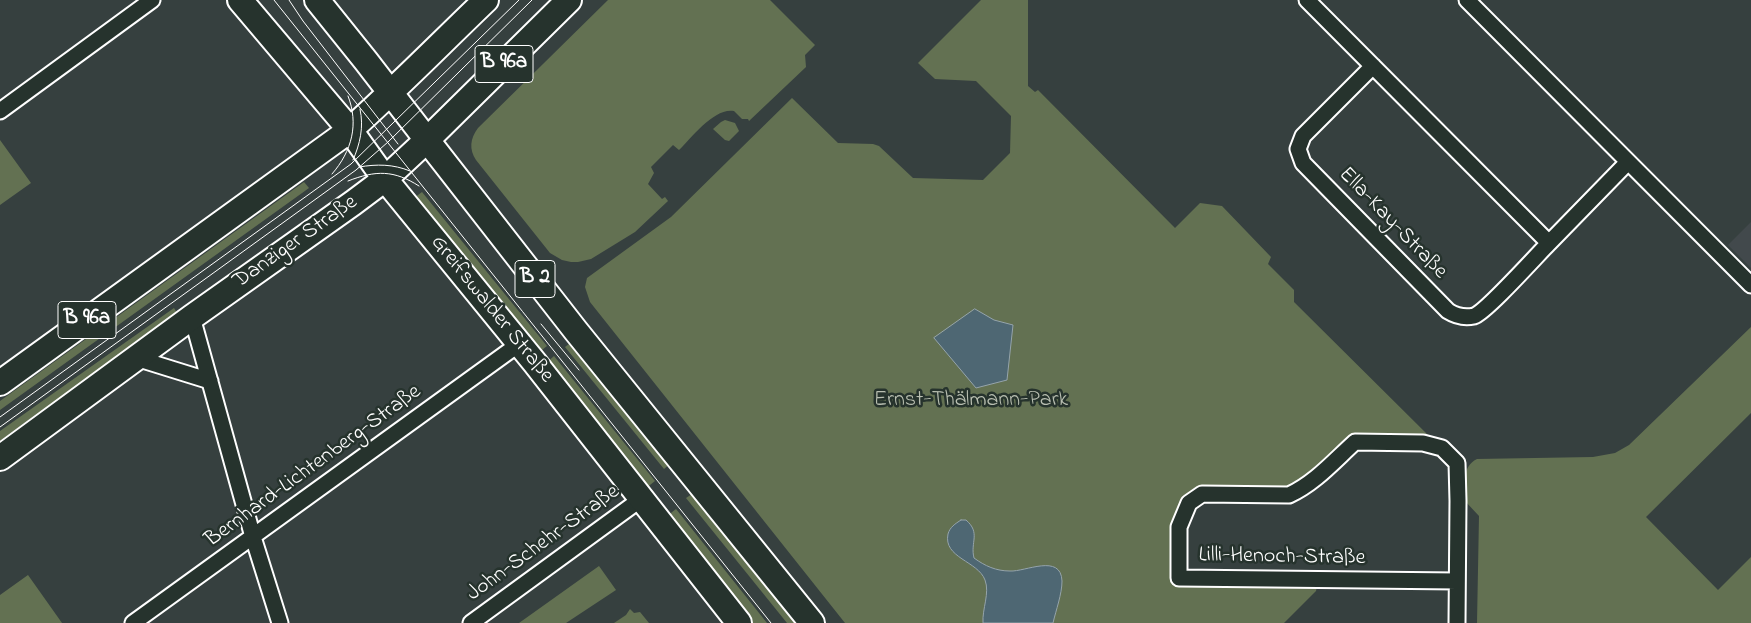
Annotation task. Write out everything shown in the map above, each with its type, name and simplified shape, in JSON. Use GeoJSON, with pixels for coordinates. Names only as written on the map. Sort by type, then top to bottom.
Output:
{"type":"FeatureCollection","features":[{"type":"Feature","properties":{"kind":"main road","name":"Greifswalder Straße"},"geometry":{"type":"LineString","coordinates":[[240,0],[350,130],[385,178],[519,344],[739,623]]}},
{"type":"Feature","properties":{"kind":"main road","name":"B 2"},"geometry":{"type":"LineString","coordinates":[[317,0],[391,92],[576,331],[812,623]]}},
{"type":"Feature","properties":{"kind":"main road","name":"B 96a"},"geometry":{"type":"LineString","coordinates":[[0,383],[350,130],[486,0]]}},
{"type":"Feature","properties":{"kind":"main road","name":"Danziger Straße"},"geometry":{"type":"LineString","coordinates":[[0,458],[192,317],[353,204],[427,140],[569,0]]}},
{"type":"Feature","properties":{"kind":"street"},"geometry":{"type":"LineString","coordinates":[[0,111],[152,0]]}},
{"type":"Feature","properties":{"kind":"street"},"geometry":{"type":"LineString","coordinates":[[1307,0],[1549,243]]}},
{"type":"Feature","properties":{"kind":"street"},"geometry":{"type":"LineString","coordinates":[[1467,0],[1627,163],[1751,285]]}},
{"type":"Feature","properties":{"kind":"street","name":"Ella-Kay-Straße"},"geometry":{"type":"LineString","coordinates":[[1373,66],[1303,136],[1298,150],[1303,162],[1448,311],[1461,316],[1475,316],[1488,306],[1627,163]]}},
{"type":"Feature","properties":{"kind":"street"},"geometry":{"type":"LineString","coordinates":[[192,317],[253,537],[280,623]]}},
{"type":"Feature","properties":{"kind":"street","name":"Bernhard-Lichtenberg-Straße"},"geometry":{"type":"LineString","coordinates":[[133,623],[519,344]]}},
{"type":"Feature","properties":{"kind":"street"},"geometry":{"type":"LineString","coordinates":[[136,358],[210,381]]}},
{"type":"Feature","properties":{"kind":"street","name":"Lilli-Henoch-Straße"},"geometry":{"type":"LineString","coordinates":[[1457,581],[1179,578],[1178,527],[1189,503],[1202,494],[1289,495],[1302,489],[1355,442],[1423,443],[1442,448],[1457,463],[1458,500],[1457,623]]}},
{"type":"Feature","properties":{"kind":"street","name":"John-Schehr-Straße"},"geometry":{"type":"LineString","coordinates":[[471,623],[641,499]]}},
{"type":"Feature","properties":{"kind":"shaded area"},"geometry":{"type":"Polygon","coordinates":[[[1751,222],[1751,268],[1728,245],[1751,222]]]}},
{"type":"Feature","properties":{"kind":"green space"},"geometry":{"type":"Polygon","coordinates":[[[608,0],[770,0],[815,45],[805,55],[806,67],[749,121],[748,119],[742,119],[734,111],[719,114],[704,124],[679,150],[673,145],[651,167],[654,173],[648,184],[662,199],[665,197],[668,201],[635,232],[591,259],[571,262],[562,260],[550,253],[476,160],[471,144],[478,128],[608,0]]]}},
{"type":"Feature","properties":{"kind":"green space","name":"Ernst-Thälmann-Park"},"geometry":{"type":"Polygon","coordinates":[[[981,0],[1028,0],[1028,86],[1035,92],[1038,90],[1175,228],[1200,203],[1222,206],[1271,257],[1268,264],[1294,290],[1294,302],[1429,436],[1351,437],[1311,476],[1295,484],[1261,490],[1198,489],[1176,512],[1175,582],[1317,586],[1316,591],[1284,623],[845,623],[590,302],[585,287],[587,278],[671,217],[792,98],[838,143],[873,144],[879,146],[913,178],[983,180],[1010,153],[1011,116],[976,81],[935,79],[918,63],[981,0]]]}},
{"type":"Feature","properties":{"kind":"green space"},"geometry":{"type":"Polygon","coordinates":[[[725,120],[735,123],[739,131],[729,141],[725,140],[713,129],[725,120]]]}},
{"type":"Feature","properties":{"kind":"green space"},"geometry":{"type":"Polygon","coordinates":[[[0,140],[31,183],[0,205],[0,140]]]}},
{"type":"Feature","properties":{"kind":"green space"},"geometry":{"type":"Polygon","coordinates":[[[304,182],[309,188],[0,410],[0,401],[304,182]]]}},
{"type":"Feature","properties":{"kind":"green space"},"geometry":{"type":"Polygon","coordinates":[[[422,192],[547,346],[537,354],[414,198],[422,192]]]}},
{"type":"Feature","properties":{"kind":"green space"},"geometry":{"type":"Polygon","coordinates":[[[174,308],[177,313],[0,441],[0,431],[174,308]]]}},
{"type":"Feature","properties":{"kind":"green space"},"geometry":{"type":"Polygon","coordinates":[[[1751,327],[1751,413],[1646,517],[1718,590],[1751,557],[1751,623],[1477,623],[1479,516],[1465,501],[1465,477],[1468,467],[1472,462],[1477,459],[1593,457],[1615,453],[1629,445],[1751,327]]]}},
{"type":"Feature","properties":{"kind":"green space"},"geometry":{"type":"Polygon","coordinates":[[[573,341],[671,463],[664,469],[565,347],[573,341]]]}},
{"type":"Feature","properties":{"kind":"green space"},"geometry":{"type":"Polygon","coordinates":[[[554,356],[655,481],[645,489],[545,364],[554,356]]]}},
{"type":"Feature","properties":{"kind":"green space"},"geometry":{"type":"Polygon","coordinates":[[[695,492],[800,623],[787,623],[686,498],[695,492]]]}},
{"type":"Feature","properties":{"kind":"green space"},"geometry":{"type":"Polygon","coordinates":[[[676,509],[767,623],[753,623],[667,516],[676,509]]]}},
{"type":"Feature","properties":{"kind":"green space"},"geometry":{"type":"Polygon","coordinates":[[[599,566],[616,590],[566,623],[519,623],[599,566]]]}},
{"type":"Feature","properties":{"kind":"green space"},"geometry":{"type":"Polygon","coordinates":[[[28,575],[62,623],[0,623],[0,595],[28,575]]]}},
{"type":"Feature","properties":{"kind":"green space"},"geometry":{"type":"Polygon","coordinates":[[[630,609],[634,613],[640,612],[649,623],[614,623],[626,615],[630,609]]]}},
{"type":"Feature","properties":{"kind":"water"},"geometry":{"type":"Polygon","coordinates":[[[975,309],[994,320],[1013,325],[1007,380],[976,388],[934,338],[975,309]]]}},
{"type":"Feature","properties":{"kind":"water"},"geometry":{"type":"Polygon","coordinates":[[[961,520],[966,520],[973,529],[974,558],[991,568],[1016,571],[1041,566],[1056,568],[1060,573],[1062,581],[1053,623],[983,623],[987,590],[985,580],[976,568],[951,549],[948,542],[950,529],[961,520]]]}},
{"type":"Feature","properties":{"kind":"tram line"},"geometry":{"type":"LineString","coordinates":[[274,0],[771,623]]}},
{"type":"Feature","properties":{"kind":"tram line"},"geometry":{"type":"LineString","coordinates":[[289,0],[303,21],[398,144]]}},
{"type":"Feature","properties":{"kind":"tram line"},"geometry":{"type":"LineString","coordinates":[[0,417],[351,164],[519,0]]}},
{"type":"Feature","properties":{"kind":"tram line"},"geometry":{"type":"LineString","coordinates":[[0,427],[356,170],[388,142],[532,0]]}},
{"type":"Feature","properties":{"kind":"tram line"},"geometry":{"type":"LineString","coordinates":[[332,174],[349,147],[352,137],[353,117],[348,96]]}},
{"type":"Feature","properties":{"kind":"tram line"},"geometry":{"type":"LineString","coordinates":[[353,160],[361,135],[360,109]]}},
{"type":"Feature","properties":{"kind":"tram line"},"geometry":{"type":"LineString","coordinates":[[359,167],[385,165],[410,171]]}},
{"type":"Feature","properties":{"kind":"tram line"},"geometry":{"type":"LineString","coordinates":[[348,181],[367,175],[385,173],[401,177],[419,186]]}},
{"type":"Feature","properties":{"kind":"tram line"},"geometry":{"type":"LineString","coordinates":[[541,324],[579,370]]}}]}
